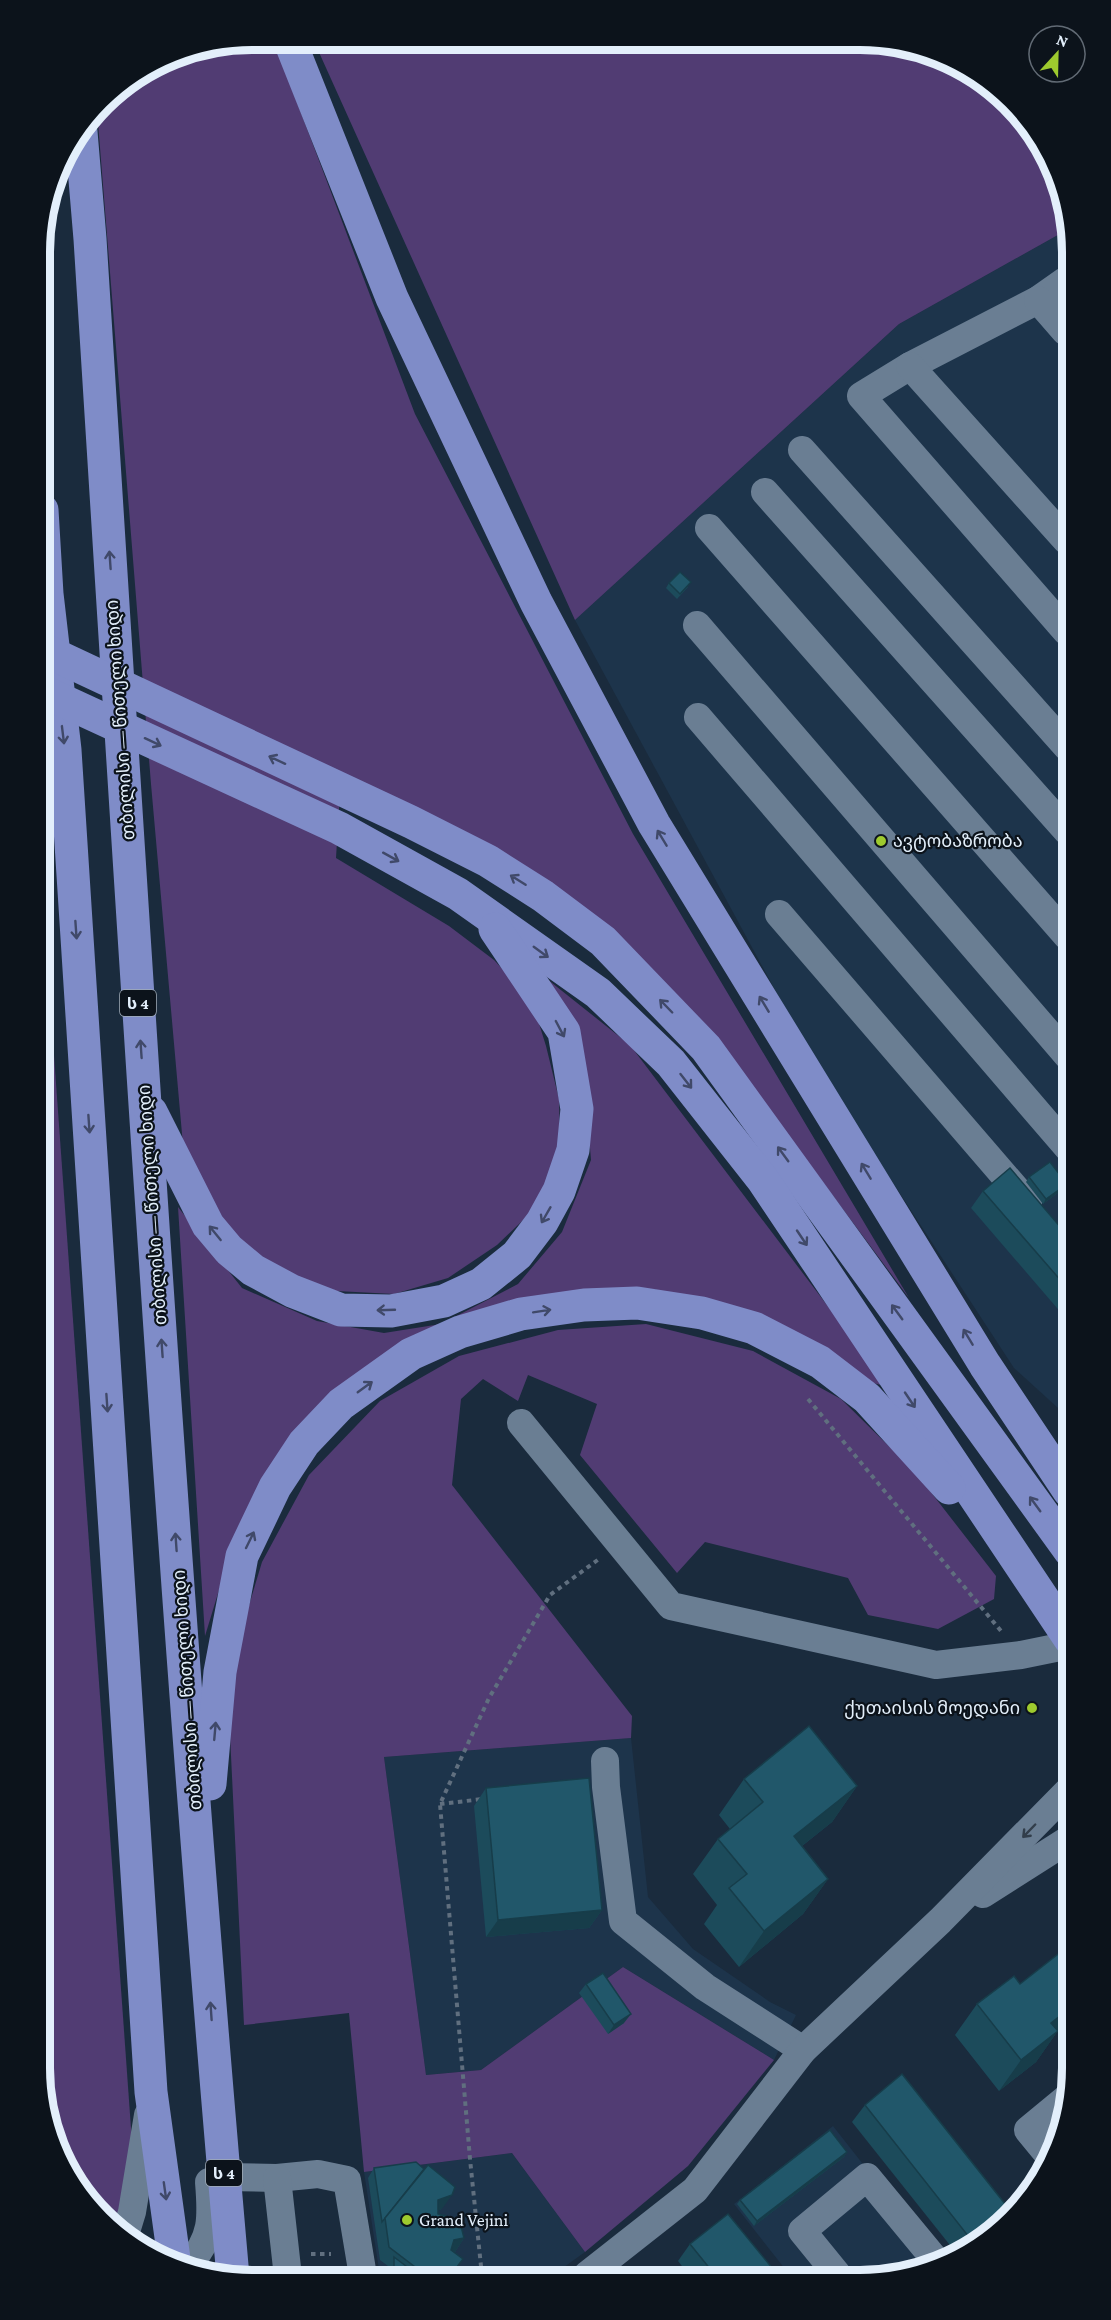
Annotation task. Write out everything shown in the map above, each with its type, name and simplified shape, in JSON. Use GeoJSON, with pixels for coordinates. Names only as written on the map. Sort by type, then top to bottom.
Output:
{"type":"FeatureCollection","features":[{"type":"Feature","properties":{"kind":"highway"},"geometry":{"type":"LineString","coordinates":[[293,50],[392,298],[536,602],[654,824],[985,1365],[1061,1479]]}},
{"type":"Feature","properties":{"kind":"highway","name":"თბილისი — წითელი ხიდი"},"geometry":{"type":"LineString","coordinates":[[82,142],[90,239],[144,1098],[215,2069],[232,2269]]}},
{"type":"Feature","properties":{"kind":"highway"},"geometry":{"type":"LineString","coordinates":[[50,621],[66,762],[151,2092],[173,2255]]}},
{"type":"Feature","properties":{"kind":"highway"},"geometry":{"type":"LineString","coordinates":[[50,653],[411,822],[488,861],[543,896],[611,949],[706,1048],[1061,1539]]}},
{"type":"Feature","properties":{"kind":"highway"},"geometry":{"type":"LineString","coordinates":[[50,696],[339,828],[458,894],[598,993],[671,1063],[763,1180],[1061,1626]]}},
{"type":"Feature","properties":{"kind":"highway"},"geometry":{"type":"LineString","coordinates":[[144,1098],[208,1225],[229,1250],[253,1270],[292,1291],[341,1310],[391,1311],[444,1301],[481,1284],[517,1255],[542,1222],[559,1191],[573,1150],[577,1109],[564,1032],[482,910]]}},
{"type":"Feature","properties":{"kind":"highway"},"geometry":{"type":"LineString","coordinates":[[201,1873],[220,1672],[242,1556],[275,1487],[304,1443],[341,1404],[411,1354],[460,1332],[520,1314],[584,1305],[637,1303],[702,1313],[754,1328],[820,1362],[867,1398],[1025,1572]]}},
{"type":"Feature","properties":{"kind":"highway"},"geometry":{"type":"LineString","coordinates":[[985,1365],[1061,1440]]}},
{"type":"Feature","properties":{"kind":"street"},"geometry":{"type":"LineString","coordinates":[[1062,283],[1038,300],[910,366],[861,396],[1062,626]]}},
{"type":"Feature","properties":{"kind":"street"},"geometry":{"type":"LineString","coordinates":[[1038,300],[1062,328]]}},
{"type":"Feature","properties":{"kind":"street"},"geometry":{"type":"LineString","coordinates":[[910,366],[1062,535]]}},
{"type":"Feature","properties":{"kind":"street"},"geometry":{"type":"LineString","coordinates":[[802,450],[1062,741]]}},
{"type":"Feature","properties":{"kind":"street"},"geometry":{"type":"LineString","coordinates":[[765,492],[1062,825]]}},
{"type":"Feature","properties":{"kind":"street"},"geometry":{"type":"LineString","coordinates":[[709,528],[1062,930]]}},
{"type":"Feature","properties":{"kind":"street"},"geometry":{"type":"LineString","coordinates":[[698,625],[1062,1049]]}},
{"type":"Feature","properties":{"kind":"street"},"geometry":{"type":"LineString","coordinates":[[698,717],[1062,1140]]}},
{"type":"Feature","properties":{"kind":"street"},"geometry":{"type":"LineString","coordinates":[[779,914],[1045,1222]]}},
{"type":"Feature","properties":{"kind":"street"},"geometry":{"type":"LineString","coordinates":[[521,1423],[671,1606],[936,1665],[1021,1655],[1061,1647]]}},
{"type":"Feature","properties":{"kind":"street"},"geometry":{"type":"LineString","coordinates":[[605,1761],[606,1787],[623,1921],[705,1987],[802,2050]]}},
{"type":"Feature","properties":{"kind":"street"},"geometry":{"type":"LineString","coordinates":[[593,2270],[695,2190],[802,2050],[940,1922],[1061,1798]]}},
{"type":"Feature","properties":{"kind":"street"},"geometry":{"type":"LineString","coordinates":[[940,1922],[1061,1846]]}},
{"type":"Feature","properties":{"kind":"street"},"geometry":{"type":"LineString","coordinates":[[191,2261],[207,2240],[212,2219],[207,2140],[215,2069]]}},
{"type":"Feature","properties":{"kind":"street"},"geometry":{"type":"LineString","coordinates":[[127,2227],[142,2161],[151,2092]]}},
{"type":"Feature","properties":{"kind":"street"},"geometry":{"type":"LineString","coordinates":[[1044,2150],[1028,2130],[1058,2105]]}},
{"type":"Feature","properties":{"kind":"street"},"geometry":{"type":"LineString","coordinates":[[224,2177],[277,2178],[318,2174],[347,2180],[361,2264]]}},
{"type":"Feature","properties":{"kind":"street"},"geometry":{"type":"LineString","coordinates":[[277,2178],[286,2266]]}},
{"type":"Feature","properties":{"kind":"street"},"geometry":{"type":"LineString","coordinates":[[834,2270],[802,2231],[867,2178],[933,2257]]}},
{"type":"Feature","properties":{"kind":"path"},"geometry":{"type":"LineString","coordinates":[[808,1399],[1021,1655]]}},
{"type":"Feature","properties":{"kind":"path"},"geometry":{"type":"LineString","coordinates":[[481,2270],[440,1803],[489,1698],[550,1595],[620,1544]]}},
{"type":"Feature","properties":{"kind":"path"},"geometry":{"type":"LineString","coordinates":[[440,1803],[488,1799]]}},
{"type":"Feature","properties":{"kind":"path"},"geometry":{"type":"LineString","coordinates":[[286,2266],[361,2264]]}},
{"type":"Feature","properties":{"kind":"shaded area"},"geometry":{"type":"Polygon","coordinates":[[[239,50],[277,50],[415,414],[633,834],[909,1298],[720,1044],[610,929],[341,776],[336,858],[449,926],[494,960],[532,1001],[559,1099],[560,1149],[541,1203],[497,1245],[448,1278],[394,1294],[317,1290],[249,1252],[216,1214],[183,1145],[151,784],[98,121],[118,100],[139,84],[162,70],[187,60],[212,53],[239,50]]]}},
{"type":"Feature","properties":{"kind":"shaded area"},"geometry":{"type":"Polygon","coordinates":[[[318,50],[872,50],[899,53],[924,60],[949,70],[982,91],[1020,129],[1034,151],[1046,174],[1055,200],[1061,233],[899,324],[575,620],[318,50]]]}},
{"type":"Feature","properties":{"kind":"shaded area","name":"ავტობაზრობა"},"geometry":{"type":"Polygon","coordinates":[[[1061,233],[1061,1411],[1014,1368],[814,1062],[575,620],[899,324],[1061,233]]]}},
{"type":"Feature","properties":{"kind":"shaded area"},"geometry":{"type":"Polygon","coordinates":[[[547,979],[630,1045],[889,1387],[865,1381],[654,1289],[379,1363],[230,1554],[205,1636],[178,1207],[242,1288],[317,1321],[384,1333],[441,1324],[518,1284],[562,1232],[591,1160],[583,1061],[547,979]]]}},
{"type":"Feature","properties":{"kind":"shaded area"},"geometry":{"type":"Polygon","coordinates":[[[50,1000],[133,2156],[118,2219],[91,2191],[77,2169],[65,2146],[51,2095],[50,1000]]]}},
{"type":"Feature","properties":{"kind":"shaded area"},"geometry":{"type":"Polygon","coordinates":[[[646,1324],[753,1351],[841,1399],[916,1473],[996,1576],[994,1599],[938,1629],[868,1615],[848,1578],[705,1542],[677,1573],[580,1455],[597,1404],[528,1375],[518,1401],[483,1379],[461,1399],[452,1485],[632,1716],[631,1738],[384,1757],[426,2075],[481,2070],[623,1967],[774,2060],[688,2166],[585,2252],[512,2153],[364,2172],[349,2013],[244,2025],[229,1714],[237,1645],[262,1562],[309,1475],[380,1401],[459,1356],[558,1330],[646,1324]]]}},
{"type":"Feature","properties":{"kind":"shaded area"},"geometry":{"type":"Polygon","coordinates":[[[631,1738],[648,1897],[693,1949],[770,2002],[796,2015],[774,2060],[623,1967],[481,2070],[426,2075],[384,1757],[631,1738]]]}},
{"type":"Feature","properties":{"kind":"shaded area"},"geometry":{"type":"Polygon","coordinates":[[[833,2126],[935,2256],[886,2269],[786,2270],[734,2204],[833,2126]]]}},
{"type":"Feature","properties":{"kind":"shaded area"},"geometry":{"type":"Polygon","coordinates":[[[512,2153],[585,2252],[560,2270],[379,2270],[364,2172],[512,2153]]]}},
{"type":"Feature","properties":{"kind":"building"},"geometry":{"type":"Polygon","coordinates":[[[680,572],[691,582],[680,594],[669,583],[680,572]]]}},
{"type":"Feature","properties":{"kind":"building"},"geometry":{"type":"Polygon","coordinates":[[[1050,1162],[1061,1177],[1061,1188],[1046,1199],[1029,1177],[1050,1162]]]}},
{"type":"Feature","properties":{"kind":"building"},"geometry":{"type":"Polygon","coordinates":[[[1010,1168],[1061,1228],[1061,1281],[983,1191],[1010,1168]]]}},
{"type":"Feature","properties":{"kind":"building"},"geometry":{"type":"Polygon","coordinates":[[[809,1726],[857,1786],[794,1836],[828,1879],[764,1931],[729,1888],[747,1874],[718,1839],[763,1802],[744,1779],[809,1726]]]}},
{"type":"Feature","properties":{"kind":"building"},"geometry":{"type":"Polygon","coordinates":[[[589,1778],[602,1910],[498,1920],[486,1788],[589,1778]]]}},
{"type":"Feature","properties":{"kind":"building"},"geometry":{"type":"Polygon","coordinates":[[[1061,1952],[1061,2015],[1051,2023],[1058,2031],[1021,2060],[977,2004],[1014,1976],[1020,1984],[1061,1952]]]}},
{"type":"Feature","properties":{"kind":"building"},"geometry":{"type":"Polygon","coordinates":[[[603,1973],[631,2014],[614,2025],[586,1984],[603,1973]]]}},
{"type":"Feature","properties":{"kind":"building"},"geometry":{"type":"Polygon","coordinates":[[[902,2074],[1007,2206],[969,2238],[865,2105],[902,2074]]]}},
{"type":"Feature","properties":{"kind":"building"},"geometry":{"type":"Polygon","coordinates":[[[830,2130],[847,2152],[757,2221],[740,2200],[830,2130]]]}},
{"type":"Feature","properties":{"kind":"building"},"geometry":{"type":"Polygon","coordinates":[[[416,2162],[424,2169],[382,2222],[374,2168],[416,2162]]]}},
{"type":"Feature","properties":{"kind":"building","name":"Grand Vejini"},"geometry":{"type":"Polygon","coordinates":[[[428,2165],[455,2187],[452,2195],[438,2200],[438,2214],[446,2216],[449,2225],[460,2222],[464,2238],[454,2240],[451,2250],[463,2259],[455,2270],[419,2270],[389,2247],[385,2218],[428,2165]]]}},
{"type":"Feature","properties":{"kind":"building"},"geometry":{"type":"Polygon","coordinates":[[[728,2214],[774,2270],[711,2270],[690,2244],[728,2214]]]}},
{"type":"Feature","properties":{"kind":"building"},"geometry":{"type":"Polygon","coordinates":[[[394,2257],[411,2270],[394,2270],[394,2257]]]}},
{"type":"Feature","properties":{"kind":"place","name":"ავტობაზრობა"},"geometry":{"type":"Point","coordinates":[881,841]}},
{"type":"Feature","properties":{"kind":"place","name":"ქუთაისის მოედანი"},"geometry":{"type":"Point","coordinates":[1032,1708]}},
{"type":"Feature","properties":{"kind":"place","name":"Grand Vejini"},"geometry":{"type":"Point","coordinates":[407,2220]}}]}
